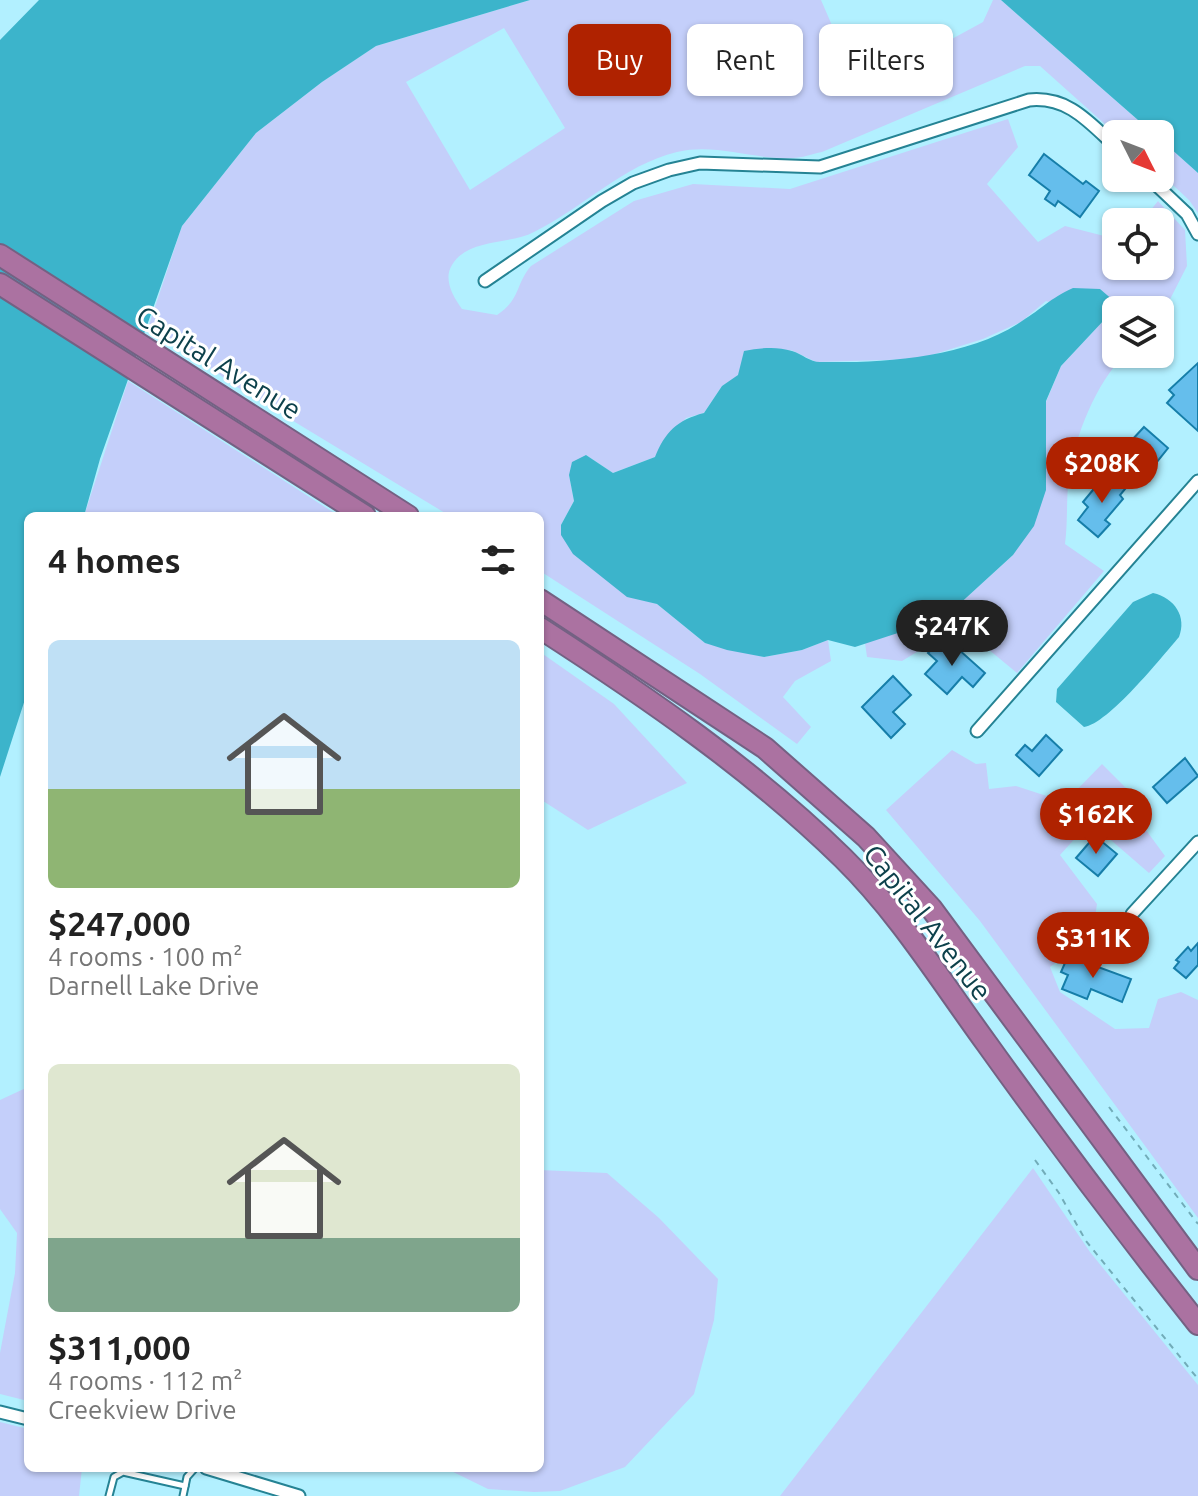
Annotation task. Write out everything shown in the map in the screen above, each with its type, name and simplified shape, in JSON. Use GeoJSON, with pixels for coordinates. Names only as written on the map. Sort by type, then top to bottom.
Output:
{"type":"FeatureCollection","features":[{"type":"Feature","properties":{"kind":"highway","name":"Capital Avenue"},"geometry":{"type":"LineString","coordinates":[[0,255],[402,512]]}},
{"type":"Feature","properties":{"kind":"highway","name":"Capital Avenue"},"geometry":{"type":"LineString","coordinates":[[0,284],[359,512]]}},
{"type":"Feature","properties":{"kind":"highway","name":"Capital Avenue"},"geometry":{"type":"LineString","coordinates":[[544,603],[765,748],[866,837],[931,908],[1198,1269]]}},
{"type":"Feature","properties":{"kind":"highway","name":"Capital Avenue"},"geometry":{"type":"LineString","coordinates":[[544,631],[695,733],[779,799],[845,860],[921,951],[987,1045],[1198,1324]]}},
{"type":"Feature","properties":{"kind":"street"},"geometry":{"type":"LineString","coordinates":[[485,281],[602,201],[633,183],[669,170],[700,163],[820,167],[1029,100],[1062,102],[1102,134]]}},
{"type":"Feature","properties":{"kind":"street"},"geometry":{"type":"LineString","coordinates":[[1164,192],[1187,214],[1198,234]]}},
{"type":"Feature","properties":{"kind":"street"},"geometry":{"type":"LineString","coordinates":[[977,731],[1198,481]]}},
{"type":"Feature","properties":{"kind":"street"},"geometry":{"type":"LineString","coordinates":[[1132,914],[1198,842]]}},
{"type":"Feature","properties":{"kind":"street"},"geometry":{"type":"LineString","coordinates":[[0,1412],[24,1418]]}},
{"type":"Feature","properties":{"kind":"street"},"geometry":{"type":"LineString","coordinates":[[219,1472],[299,1496]]}},
{"type":"Feature","properties":{"kind":"lane"},"geometry":{"type":"LineString","coordinates":[[109,1496],[114,1477],[123,1472],[185,1486]]}},
{"type":"Feature","properties":{"kind":"lane"},"geometry":{"type":"LineString","coordinates":[[183,1496],[193,1472]]}},
{"type":"Feature","properties":{"kind":"path"},"geometry":{"type":"LineString","coordinates":[[1109,1107],[1198,1224]]}},
{"type":"Feature","properties":{"kind":"path"},"geometry":{"type":"LineString","coordinates":[[1035,1160],[1059,1193],[1086,1241],[1198,1379]]}},
{"type":"Feature","properties":{"kind":"shaded area"},"geometry":{"type":"Polygon","coordinates":[[[39,0],[530,0],[376,46],[322,82],[256,133],[182,226],[100,459],[85,512],[24,512],[24,702],[0,777],[0,40],[39,0]]]}},
{"type":"Feature","properties":{"kind":"shaded area"},"geometry":{"type":"Polygon","coordinates":[[[530,0],[821,0],[831,24],[819,24],[819,96],[953,96],[953,38],[983,22],[993,0],[1001,0],[1138,120],[1102,121],[1040,66],[1025,66],[822,152],[778,158],[706,149],[677,152],[657,158],[621,177],[534,232],[468,250],[449,270],[453,293],[462,309],[497,315],[510,303],[531,266],[634,201],[693,184],[790,189],[1008,119],[1018,147],[987,184],[1038,242],[1065,226],[1102,235],[1102,280],[1174,280],[1174,218],[1185,230],[1187,266],[1172,296],[1102,296],[1102,318],[1046,301],[1021,322],[983,339],[919,359],[816,362],[791,350],[722,386],[704,413],[686,418],[655,457],[613,473],[586,455],[569,475],[574,501],[561,525],[627,596],[657,604],[705,643],[764,657],[802,650],[828,640],[831,661],[795,681],[783,697],[811,727],[797,744],[700,674],[544,574],[544,512],[443,512],[237,387],[149,325],[182,226],[256,133],[322,82],[376,46],[530,0]],[[504,28],[406,82],[470,190],[565,128],[504,28]]]}},
{"type":"Feature","properties":{"kind":"shaded area"},"geometry":{"type":"Polygon","coordinates":[[[1001,0],[1198,0],[1198,173],[1174,152],[1174,120],[1138,120],[1001,0]]]}},
{"type":"Feature","properties":{"kind":"shaded area"},"geometry":{"type":"Polygon","coordinates":[[[1174,152],[1198,173],[1198,213],[1174,186],[1174,152]]]}},
{"type":"Feature","properties":{"kind":"shaded area"},"geometry":{"type":"Polygon","coordinates":[[[1158,201],[1165,208],[1152,208],[1158,201]]]}},
{"type":"Feature","properties":{"kind":"shaded area"},"geometry":{"type":"Polygon","coordinates":[[[1073,288],[1100,289],[1108,296],[1102,296],[1102,322],[1061,366],[1046,401],[1046,490],[1034,526],[1013,555],[955,608],[904,631],[855,647],[828,640],[802,650],[764,657],[705,643],[657,604],[627,597],[573,554],[561,535],[561,525],[574,501],[569,475],[572,462],[586,455],[613,473],[655,457],[673,428],[686,419],[704,413],[722,386],[738,375],[744,351],[780,348],[820,362],[924,356],[977,343],[1000,333],[1073,288]]]}},
{"type":"Feature","properties":{"kind":"shaded area"},"geometry":{"type":"Polygon","coordinates":[[[1102,322],[1102,368],[1113,368],[1096,395],[1072,460],[1065,544],[1104,571],[1017,673],[965,630],[950,632],[902,661],[867,657],[865,643],[955,608],[1013,555],[1045,444],[1046,402],[1061,366],[1102,322]]]}},
{"type":"Feature","properties":{"kind":"shaded area"},"geometry":{"type":"Polygon","coordinates":[[[128,381],[333,512],[85,512],[128,381]]]}},
{"type":"Feature","properties":{"kind":"shaded area"},"geometry":{"type":"Polygon","coordinates":[[[1153,593],[1167,599],[1177,609],[1181,622],[1179,637],[1120,703],[1084,727],[1056,702],[1057,689],[1133,602],[1153,593]]]}},
{"type":"Feature","properties":{"kind":"shaded area"},"geometry":{"type":"Polygon","coordinates":[[[544,655],[614,704],[687,783],[588,830],[544,802],[544,655]]]}},
{"type":"Feature","properties":{"kind":"shaded area"},"geometry":{"type":"Polygon","coordinates":[[[952,750],[976,764],[986,763],[989,789],[1016,786],[1065,802],[1102,764],[1136,798],[1146,830],[1165,856],[1149,873],[1090,822],[1060,855],[1097,904],[1095,918],[1100,930],[1050,967],[1060,992],[1115,1029],[1149,1028],[1158,999],[1181,992],[1198,1000],[1198,1218],[980,921],[886,810],[952,750]]]}},
{"type":"Feature","properties":{"kind":"shaded area"},"geometry":{"type":"Polygon","coordinates":[[[24,1089],[24,1400],[0,1394],[0,1353],[15,1273],[17,1233],[0,1209],[0,1100],[24,1089]]]}},
{"type":"Feature","properties":{"kind":"shaded area"},"geometry":{"type":"Polygon","coordinates":[[[1033,1168],[1090,1252],[1198,1385],[1198,1496],[780,1496],[1033,1168]]]}},
{"type":"Feature","properties":{"kind":"shaded area"},"geometry":{"type":"Polygon","coordinates":[[[544,1170],[607,1173],[659,1218],[718,1279],[714,1320],[694,1394],[625,1467],[560,1491],[488,1489],[453,1472],[544,1472],[544,1170]]]}},
{"type":"Feature","properties":{"kind":"shaded area"},"geometry":{"type":"Polygon","coordinates":[[[0,1422],[24,1428],[24,1472],[82,1472],[79,1496],[0,1496],[0,1422]]]}},
{"type":"Feature","properties":{"kind":"building"},"geometry":{"type":"Polygon","coordinates":[[[1044,154],[1083,184],[1086,181],[1099,191],[1080,217],[1058,201],[1055,206],[1045,199],[1050,191],[1029,175],[1044,154]]]}},
{"type":"Feature","properties":{"kind":"building"},"geometry":{"type":"Polygon","coordinates":[[[1198,363],[1198,431],[1167,403],[1174,395],[1169,390],[1198,363]]]}},
{"type":"Feature","properties":{"kind":"building"},"geometry":{"type":"Polygon","coordinates":[[[1144,427],[1168,448],[1144,478],[1118,455],[1144,427]]]}},
{"type":"Feature","properties":{"kind":"building"},"geometry":{"type":"Polygon","coordinates":[[[1107,473],[1125,489],[1120,495],[1123,499],[1105,520],[1110,524],[1098,537],[1078,520],[1088,507],[1083,502],[1107,473]]]}},
{"type":"Feature","properties":{"kind":"building"},"geometry":{"type":"Polygon","coordinates":[[[948,640],[985,673],[973,687],[962,677],[947,694],[925,674],[937,661],[928,653],[938,643],[942,647],[948,640]]]}},
{"type":"Feature","properties":{"kind":"building"},"geometry":{"type":"Polygon","coordinates":[[[893,676],[911,695],[893,712],[905,724],[891,738],[862,707],[893,676]]]}},
{"type":"Feature","properties":{"kind":"building"},"geometry":{"type":"Polygon","coordinates":[[[1046,735],[1062,750],[1039,776],[1016,755],[1025,745],[1032,751],[1046,735]]]}},
{"type":"Feature","properties":{"kind":"building"},"geometry":{"type":"Polygon","coordinates":[[[1185,758],[1198,776],[1167,803],[1153,787],[1185,758]]]}},
{"type":"Feature","properties":{"kind":"building"},"geometry":{"type":"Polygon","coordinates":[[[1095,836],[1117,854],[1098,876],[1076,858],[1095,836]]]}},
{"type":"Feature","properties":{"kind":"building"},"geometry":{"type":"Polygon","coordinates":[[[1198,943],[1198,965],[1186,978],[1174,968],[1179,962],[1176,960],[1188,947],[1191,951],[1198,943]]]}},
{"type":"Feature","properties":{"kind":"building"},"geometry":{"type":"Polygon","coordinates":[[[1068,956],[1131,979],[1122,1002],[1091,989],[1087,999],[1062,989],[1068,975],[1061,972],[1068,956]]]}}]}
